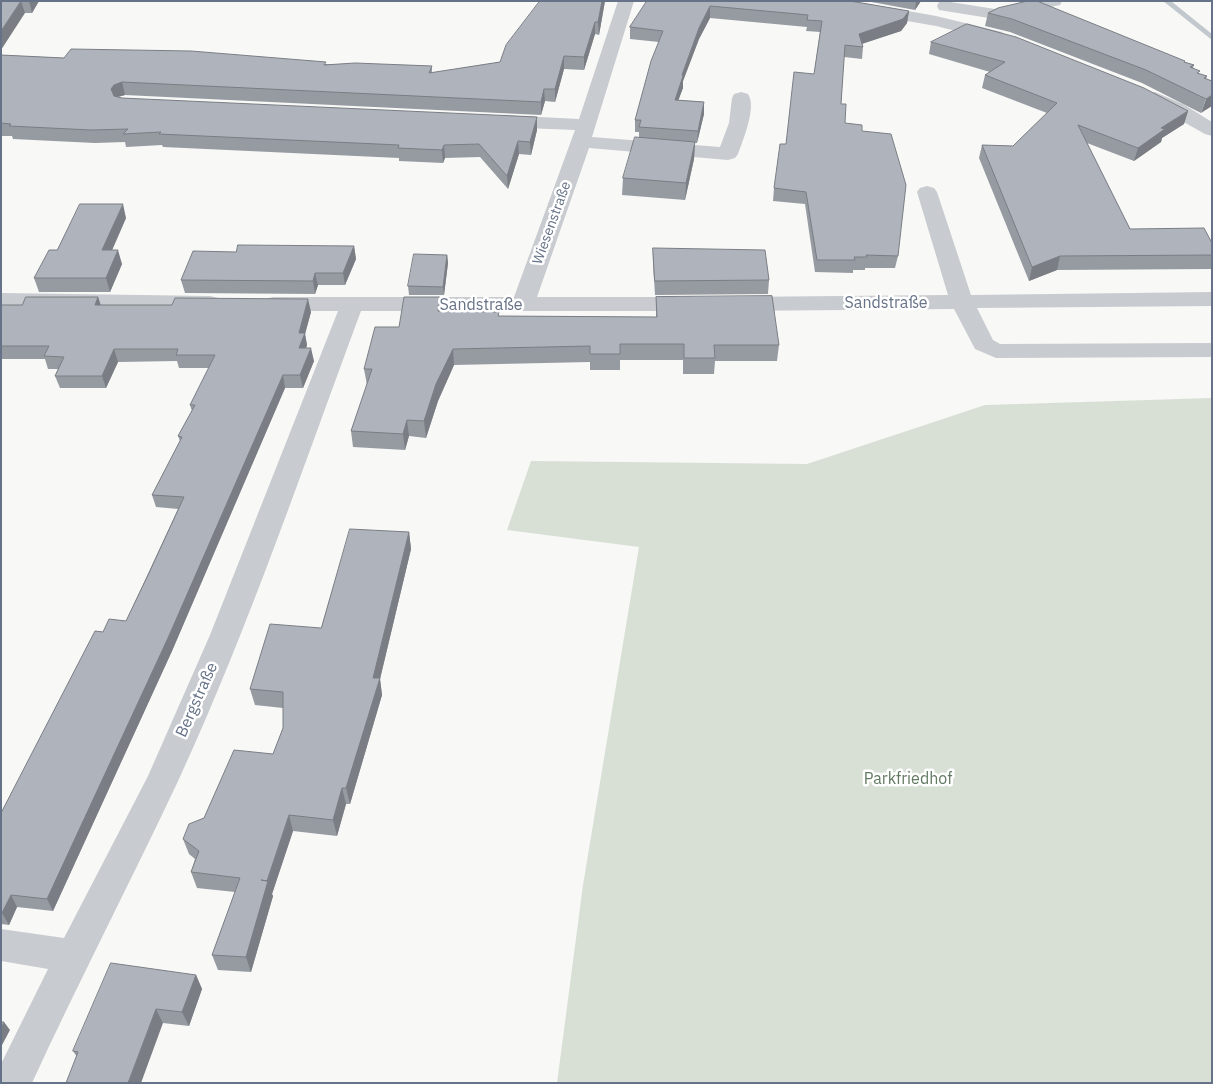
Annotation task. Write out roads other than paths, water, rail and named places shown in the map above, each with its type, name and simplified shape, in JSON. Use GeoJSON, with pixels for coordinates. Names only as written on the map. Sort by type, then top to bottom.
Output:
{"type":"FeatureCollection","features":[{"type":"Feature","properties":{"kind":"street","name":"Wiesenstraße"},"geometry":{"type":"LineString","coordinates":[[522,305],[583,133],[626,1]]}},
{"type":"Feature","properties":{"kind":"street"},"geometry":{"type":"LineString","coordinates":[[821,1],[995,14],[1054,1]]}},
{"type":"Feature","properties":{"kind":"street"},"geometry":{"type":"LineString","coordinates":[[943,9],[1016,42]]}},
{"type":"Feature","properties":{"kind":"street"},"geometry":{"type":"LineString","coordinates":[[1141,91],[1176,108],[1212,130]]}},
{"type":"Feature","properties":{"kind":"street"},"geometry":{"type":"LineString","coordinates":[[478,120],[728,154],[740,123],[741,98]]}},
{"type":"Feature","properties":{"kind":"street"},"geometry":{"type":"LineString","coordinates":[[927,192],[962,302],[983,344],[996,351],[1212,350]]}},
{"type":"Feature","properties":{"kind":"street","name":"Sandstraße"},"geometry":{"type":"LineString","coordinates":[[1,300],[245,304],[522,305],[1212,299]]}},
{"type":"Feature","properties":{"kind":"street","name":"Bergstraße"},"geometry":{"type":"LineString","coordinates":[[12,1083],[73,956],[163,778],[225,635],[352,305]]}},
{"type":"Feature","properties":{"kind":"street"},"geometry":{"type":"LineString","coordinates":[[1,946],[73,956]]}},
{"type":"Feature","properties":{"kind":"waterway"},"geometry":{"type":"LineString","coordinates":[[1166,1],[1212,38]]}},
{"type":"Feature","properties":{"kind":"park label","name":"Parkfriedhof"},"geometry":{"type":"Point","coordinates":[908,779]}}]}
